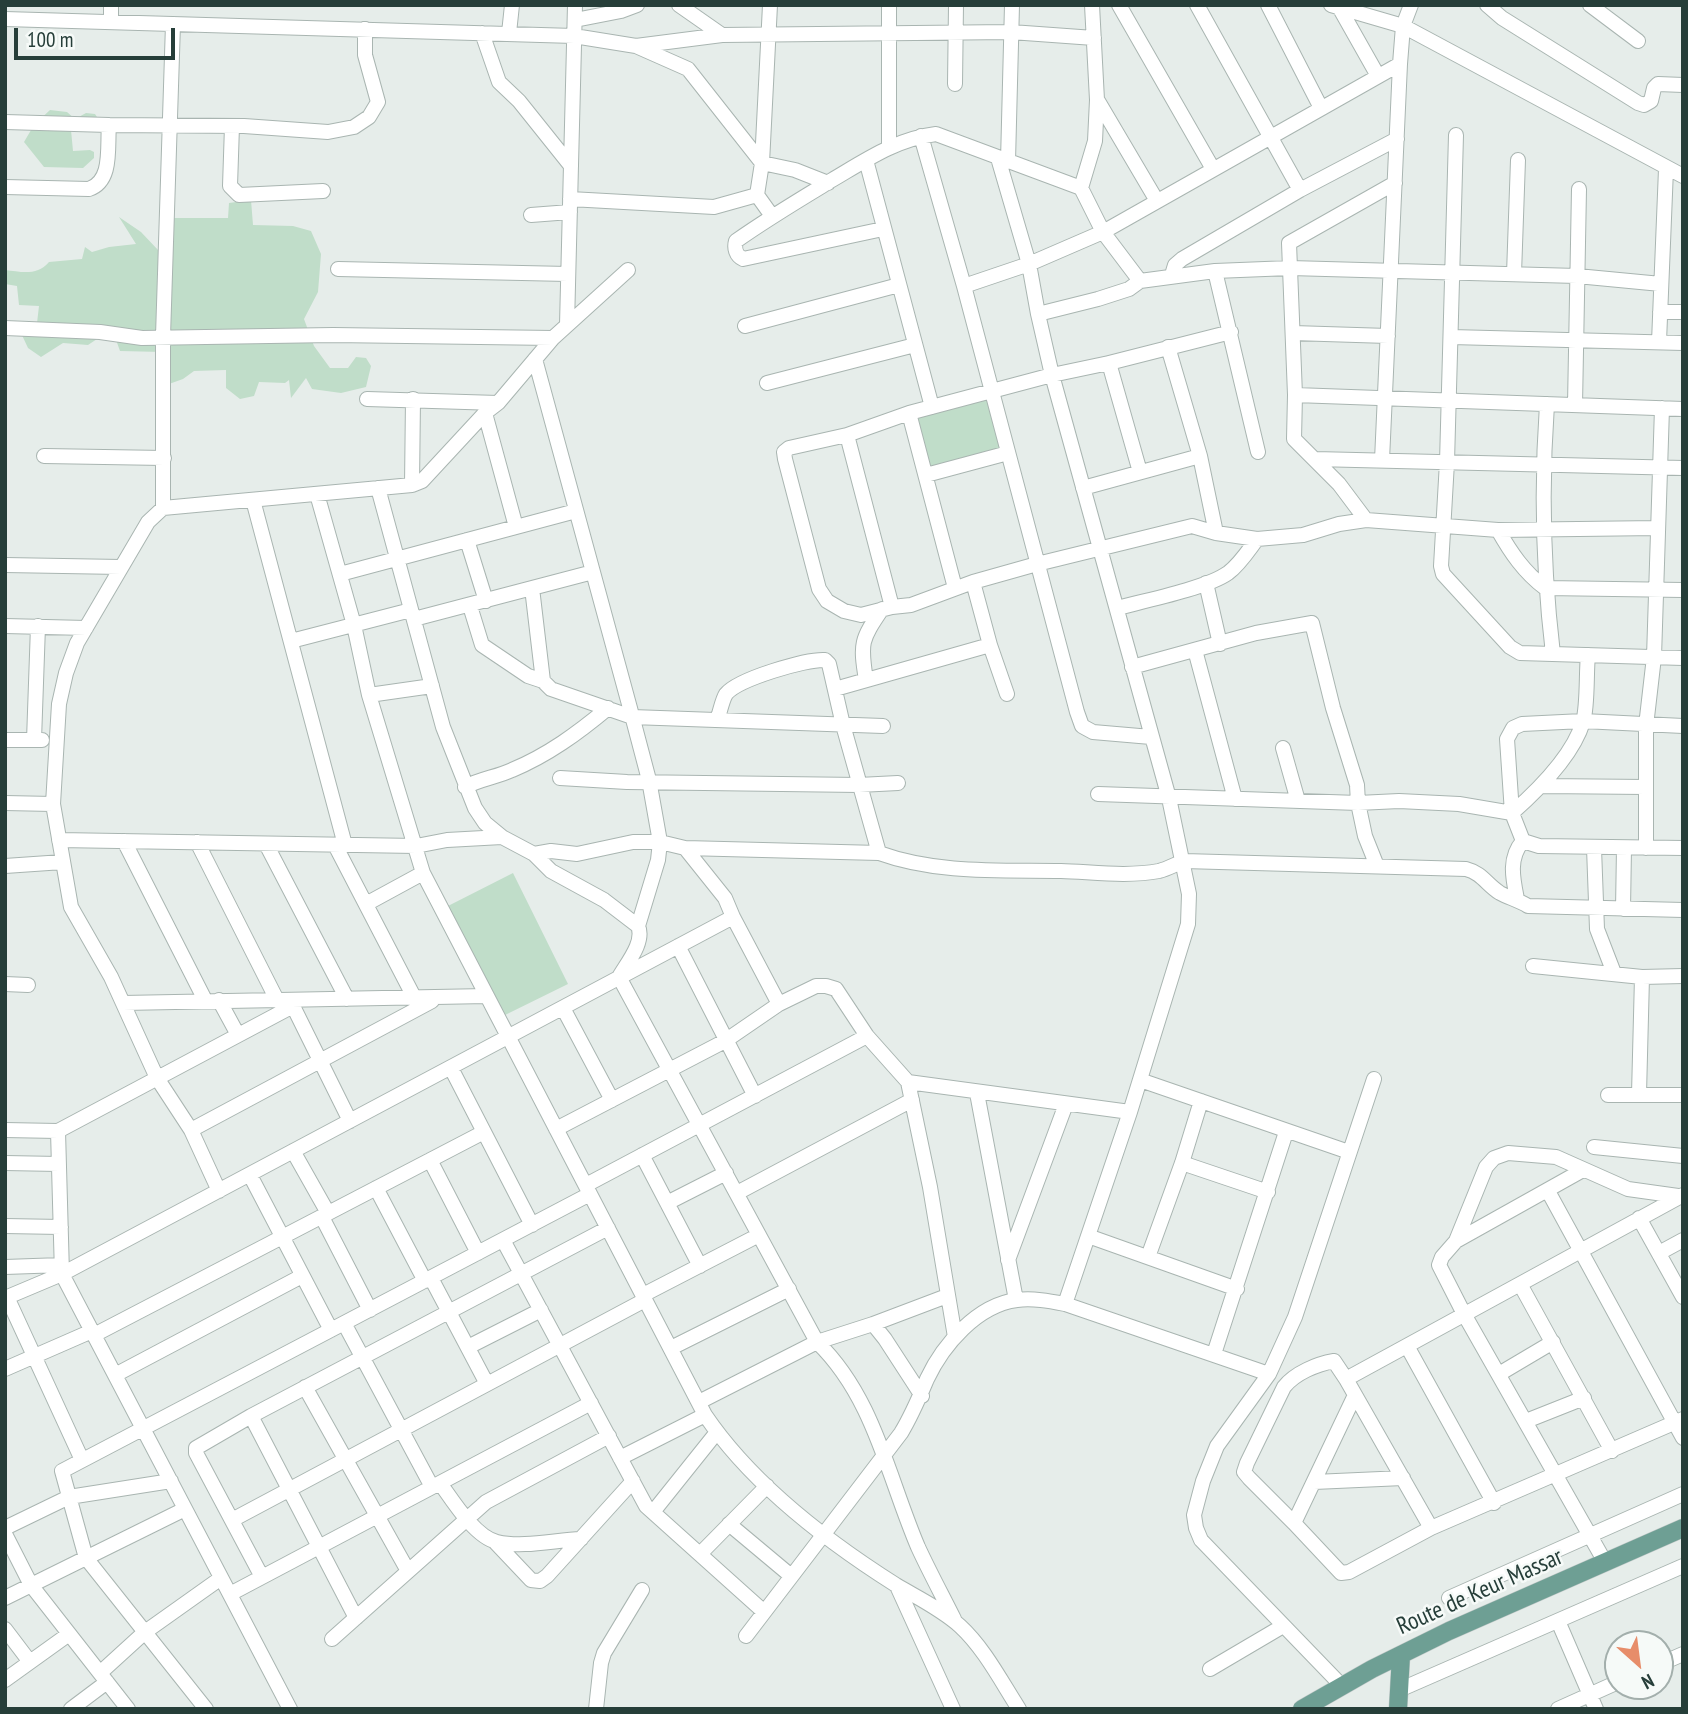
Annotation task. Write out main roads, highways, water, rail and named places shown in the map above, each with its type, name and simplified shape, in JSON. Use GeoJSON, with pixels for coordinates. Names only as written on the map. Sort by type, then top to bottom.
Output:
{"type":"FeatureCollection","features":[{"type":"Feature","properties":{"kind":"main road","name":"Route de Keur Massar"},"geometry":{"type":"LineString","coordinates":[[1302,1709],[1449,1631],[1683,1528]]}},
{"type":"Feature","properties":{"kind":"main road"},"geometry":{"type":"LineString","coordinates":[[1398,1709],[1401,1655]]}}]}
